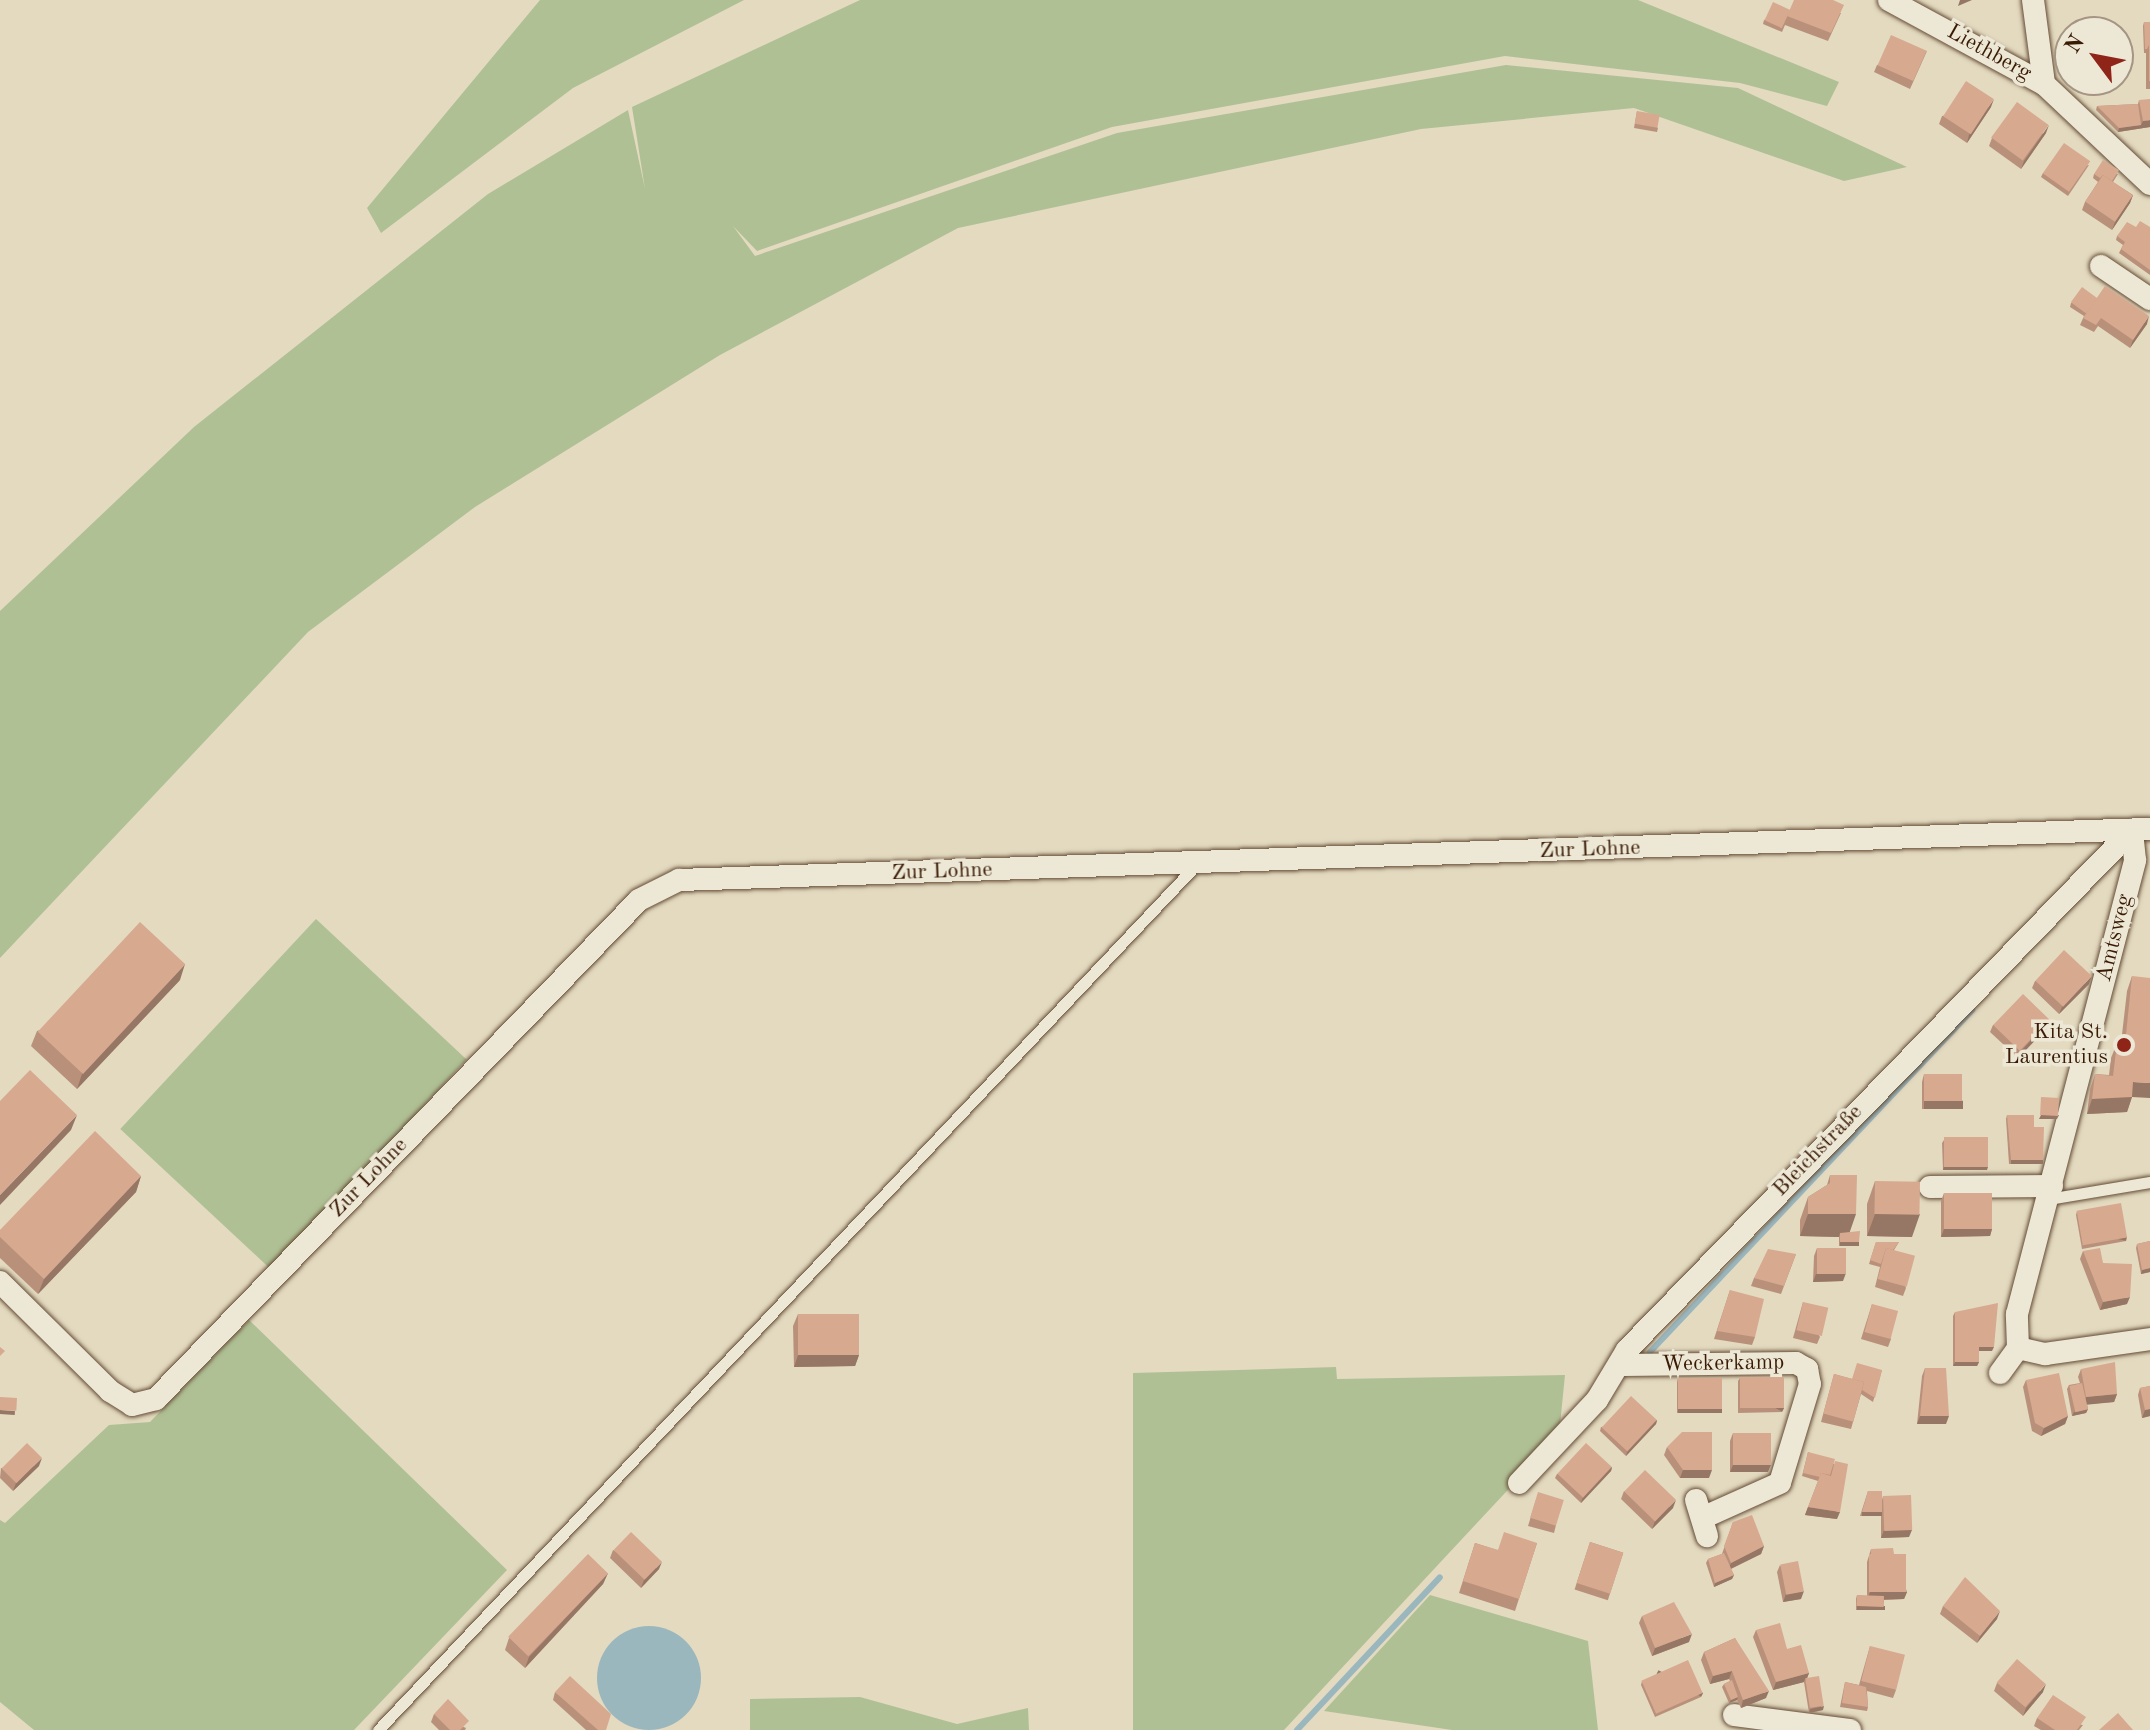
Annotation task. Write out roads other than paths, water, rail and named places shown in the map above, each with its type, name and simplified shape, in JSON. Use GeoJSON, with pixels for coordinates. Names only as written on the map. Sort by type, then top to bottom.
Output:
{"type":"FeatureCollection","features":[{"type":"Feature","properties":{"kind":"street","name":"Liethberg"},"geometry":{"type":"LineString","coordinates":[[1889,0],[2044,84],[2150,184]]}},
{"type":"Feature","properties":{"kind":"street"},"geometry":{"type":"LineString","coordinates":[[2033,0],[2044,84]]}},
{"type":"Feature","properties":{"kind":"street"},"geometry":{"type":"LineString","coordinates":[[2101,266],[2150,299]]}},
{"type":"Feature","properties":{"kind":"street","name":"Zur Lohne"},"geometry":{"type":"LineString","coordinates":[[0,1282],[110,1391],[132,1405],[156,1399],[656,890],[694,880],[2141,830]]}},
{"type":"Feature","properties":{"kind":"street","name":"Amtsweg"},"geometry":{"type":"LineString","coordinates":[[2018,1348],[2017,1314],[2141,830]]}},
{"type":"Feature","properties":{"kind":"street","name":"Bleichstraße"},"geometry":{"type":"LineString","coordinates":[[1519,1483],[1623,1365],[1627,1350],[2141,830]]}},
{"type":"Feature","properties":{"kind":"street"},"geometry":{"type":"LineString","coordinates":[[1930,1187],[2050,1192]]}},
{"type":"Feature","properties":{"kind":"street"},"geometry":{"type":"LineString","coordinates":[[2000,1373],[2018,1348],[2045,1354],[2150,1339]]}},
{"type":"Feature","properties":{"kind":"street","name":"Weckerkamp"},"geometry":{"type":"LineString","coordinates":[[1623,1365],[1796,1363],[1807,1369],[1801,1426],[1780,1483],[1701,1518]]}},
{"type":"Feature","properties":{"kind":"street"},"geometry":{"type":"LineString","coordinates":[[1734,1715],[1850,1730]]}},
{"type":"Feature","properties":{"kind":"lane"},"geometry":{"type":"LineString","coordinates":[[378,1730],[1196,865]]}},
{"type":"Feature","properties":{"kind":"lane"},"geometry":{"type":"LineString","coordinates":[[2050,1192],[2150,1182]]}},
{"type":"Feature","properties":{"kind":"water"},"geometry":{"type":"Polygon","coordinates":[[[649,1626],[669,1630],[686,1641],[697,1658],[701,1678],[697,1698],[686,1715],[669,1726],[649,1730],[629,1726],[612,1715],[601,1698],[597,1678],[601,1658],[612,1641],[629,1630],[649,1626]]]}},
{"type":"Feature","properties":{"kind":"waterway"},"geometry":{"type":"LineString","coordinates":[[1650,1352],[1972,1010]]}},
{"type":"Feature","properties":{"kind":"waterway"},"geometry":{"type":"LineString","coordinates":[[1297,1730],[1440,1577]]}},
{"type":"Feature","properties":{"kind":"place","name":"Kita St. Laurentius"},"geometry":{"type":"Point","coordinates":[2124,1045]}}]}
